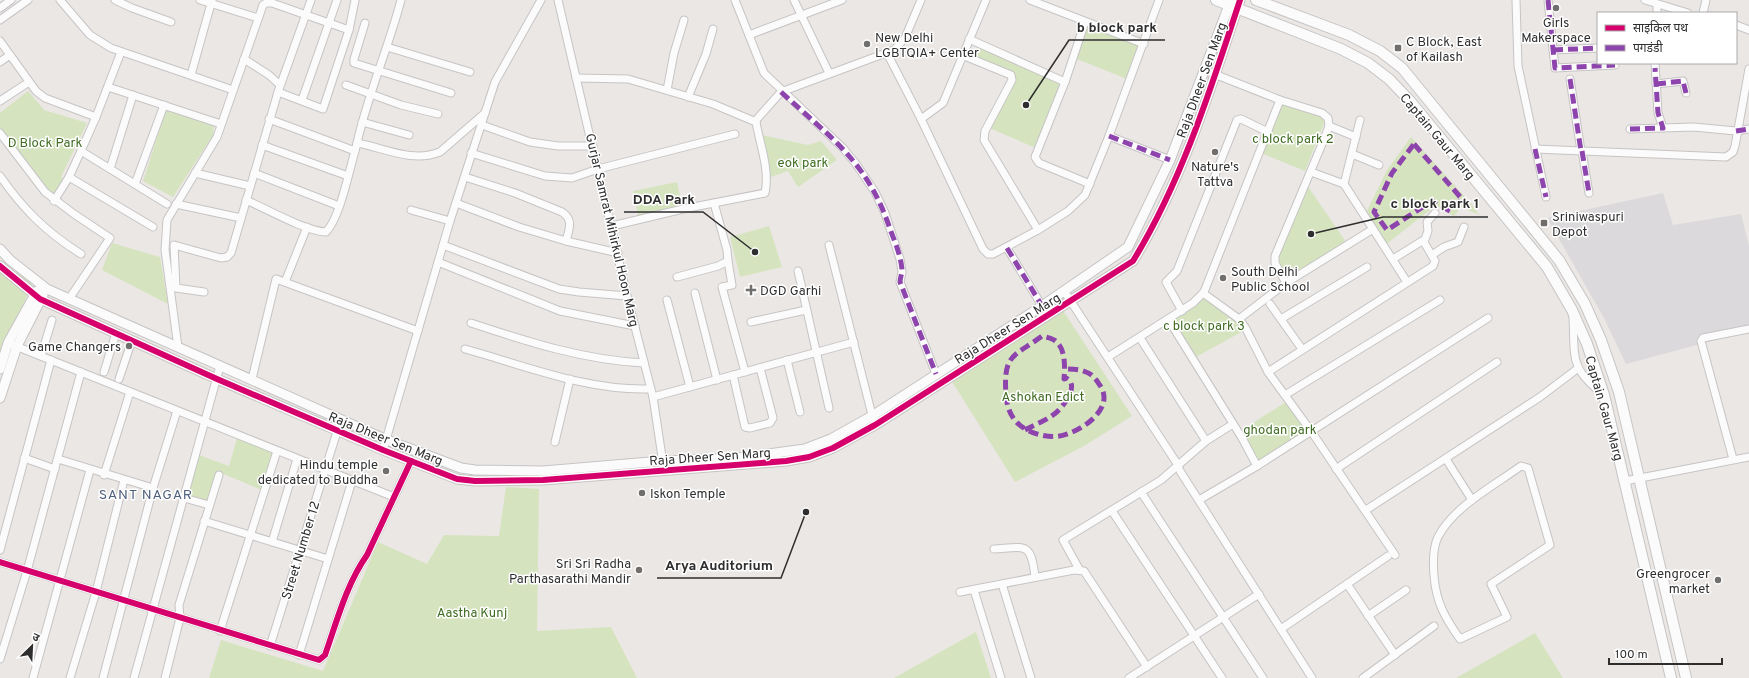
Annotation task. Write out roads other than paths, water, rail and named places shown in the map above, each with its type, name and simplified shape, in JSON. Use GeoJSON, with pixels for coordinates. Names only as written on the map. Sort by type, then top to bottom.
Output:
{"type":"FeatureCollection","features":[{"type":"Feature","properties":{"kind":"main road","name":"Captain Gaur Marg"},"geometry":{"type":"LineString","coordinates":[[1216,0],[1234,4],[1341,49],[1368,63],[1389,79],[1410,101],[1547,267],[1572,310],[1587,344],[1604,395],[1672,678]]}},
{"type":"Feature","properties":{"kind":"main road","name":"Captain Gaur Marg"},"geometry":{"type":"LineString","coordinates":[[1256,0],[1349,35],[1380,51],[1402,68],[1559,260],[1585,304],[1601,340],[1619,392],[1686,678]]}},
{"type":"Feature","properties":{"kind":"street"},"geometry":{"type":"LineString","coordinates":[[0,8],[11,0]]}},
{"type":"Feature","properties":{"kind":"street"},"geometry":{"type":"LineString","coordinates":[[0,20],[28,0]]}},
{"type":"Feature","properties":{"kind":"street"},"geometry":{"type":"LineString","coordinates":[[60,0],[90,35],[101,42],[121,52],[233,90]]}},
{"type":"Feature","properties":{"kind":"street"},"geometry":{"type":"LineString","coordinates":[[115,0],[171,22]]}},
{"type":"Feature","properties":{"kind":"street"},"geometry":{"type":"LineString","coordinates":[[200,0],[211,2],[258,18]]}},
{"type":"Feature","properties":{"kind":"street"},"geometry":{"type":"LineString","coordinates":[[204,292],[176,288],[174,245],[221,258],[227,257],[231,253],[279,88],[310,0]]}},
{"type":"Feature","properties":{"kind":"street"},"geometry":{"type":"LineString","coordinates":[[302,100],[337,0]]}},
{"type":"Feature","properties":{"kind":"street"},"geometry":{"type":"LineString","coordinates":[[244,60],[270,75],[279,88],[323,109],[349,30],[355,0]]}},
{"type":"Feature","properties":{"kind":"street"},"geometry":{"type":"LineString","coordinates":[[246,200],[307,227],[326,232],[330,228],[339,206],[370,95],[387,47],[401,0]]}},
{"type":"Feature","properties":{"kind":"street"},"geometry":{"type":"LineString","coordinates":[[383,450],[450,221],[495,82],[542,0]]}},
{"type":"Feature","properties":{"kind":"street","name":"Gurjar Samrat Mihirkul Hoon Marg"},"geometry":{"type":"LineString","coordinates":[[558,0],[612,226],[627,296],[650,389],[654,397],[663,466]]}},
{"type":"Feature","properties":{"kind":"street"},"geometry":{"type":"LineString","coordinates":[[735,0],[764,73],[781,92],[843,148],[856,164],[874,192],[885,213],[900,258],[902,272],[900,282],[936,374]]}},
{"type":"Feature","properties":{"kind":"street"},"geometry":{"type":"LineString","coordinates":[[794,0],[829,73]]}},
{"type":"Feature","properties":{"kind":"street"},"geometry":{"type":"LineString","coordinates":[[749,35],[842,0]]}},
{"type":"Feature","properties":{"kind":"street"},"geometry":{"type":"LineString","coordinates":[[612,226],[764,193],[766,186],[763,156],[756,122],[757,119],[781,92],[894,50],[905,38],[921,0]]}},
{"type":"Feature","properties":{"kind":"street"},"geometry":{"type":"LineString","coordinates":[[921,119],[943,103],[986,0]]}},
{"type":"Feature","properties":{"kind":"street"},"geometry":{"type":"LineString","coordinates":[[1030,0],[1144,44]]}},
{"type":"Feature","properties":{"kind":"street"},"geometry":{"type":"LineString","coordinates":[[887,53],[921,119],[983,249],[988,254],[993,254],[1007,248],[1038,230],[1080,201],[1090,184],[1110,136],[1159,0]]}},
{"type":"Feature","properties":{"kind":"street"},"geometry":{"type":"LineString","coordinates":[[1516,0],[1518,66],[1546,197]]}},
{"type":"Feature","properties":{"kind":"street"},"geometry":{"type":"LineString","coordinates":[[1548,0],[1555,68],[1615,65]]}},
{"type":"Feature","properties":{"kind":"street"},"geometry":{"type":"LineString","coordinates":[[1645,0],[1657,5],[1684,12]]}},
{"type":"Feature","properties":{"kind":"street"},"geometry":{"type":"LineString","coordinates":[[1703,12],[1706,0]]}},
{"type":"Feature","properties":{"kind":"street"},"geometry":{"type":"LineString","coordinates":[[191,75],[211,2]]}},
{"type":"Feature","properties":{"kind":"street"},"geometry":{"type":"LineString","coordinates":[[178,346],[165,250],[167,220],[217,137],[258,18],[266,3],[349,30]]}},
{"type":"Feature","properties":{"kind":"street","name":"Raja Dheer Sen Marg"},"geometry":{"type":"LineString","coordinates":[[0,266],[37,297],[217,379],[337,431],[457,480],[475,482],[543,480],[805,449],[830,439],[872,416],[1042,306],[1128,247],[1170,160],[1204,70],[1234,4]]}},
{"type":"Feature","properties":{"kind":"street","name":"Raja Dheer Sen Marg"},"geometry":{"type":"LineString","coordinates":[[0,249],[10,260],[44,287],[69,299],[178,346],[387,440],[461,468],[475,470],[543,471],[786,461],[809,457],[833,448],[875,425],[1133,261],[1144,242],[1182,162],[1215,75],[1234,4]]}},
{"type":"Feature","properties":{"kind":"street"},"geometry":{"type":"LineString","coordinates":[[1657,5],[1657,12]]}},
{"type":"Feature","properties":{"kind":"street"},"geometry":{"type":"LineString","coordinates":[[667,90],[674,53],[684,20]]}},
{"type":"Feature","properties":{"kind":"street"},"geometry":{"type":"LineString","coordinates":[[1085,22],[1065,82],[1035,157],[1039,163],[1090,184]]}},
{"type":"Feature","properties":{"kind":"street"},"geometry":{"type":"LineString","coordinates":[[365,23],[354,63],[451,93]]}},
{"type":"Feature","properties":{"kind":"street"},"geometry":{"type":"LineString","coordinates":[[1737,25],[1749,30]]}},
{"type":"Feature","properties":{"kind":"street"},"geometry":{"type":"LineString","coordinates":[[688,97],[706,54],[713,29]]}},
{"type":"Feature","properties":{"kind":"street"},"geometry":{"type":"LineString","coordinates":[[969,39],[1065,82]]}},
{"type":"Feature","properties":{"kind":"street"},"geometry":{"type":"LineString","coordinates":[[0,41],[36,92],[45,98],[96,117]]}},
{"type":"Feature","properties":{"kind":"street"},"geometry":{"type":"LineString","coordinates":[[387,47],[470,72]]}},
{"type":"Feature","properties":{"kind":"street"},"geometry":{"type":"LineString","coordinates":[[1553,50],[1597,48]]}},
{"type":"Feature","properties":{"kind":"street"},"geometry":{"type":"LineString","coordinates":[[54,201],[69,177],[96,117],[121,52]]}},
{"type":"Feature","properties":{"kind":"street"},"geometry":{"type":"LineString","coordinates":[[0,62],[10,54]]}},
{"type":"Feature","properties":{"kind":"street"},"geometry":{"type":"LineString","coordinates":[[962,55],[1011,75],[1012,80],[985,131],[984,140],[1038,230]]}},
{"type":"Feature","properties":{"kind":"street"},"geometry":{"type":"LineString","coordinates":[[1655,64],[1658,113],[1663,128]]}},
{"type":"Feature","properties":{"kind":"street"},"geometry":{"type":"LineString","coordinates":[[1535,149],[1726,157],[1733,152],[1749,69]]}},
{"type":"Feature","properties":{"kind":"street"},"geometry":{"type":"LineString","coordinates":[[1204,70],[1280,100],[1326,115],[1328,126],[1311,172],[1275,256],[1275,263],[1286,283]]}},
{"type":"Feature","properties":{"kind":"street"},"geometry":{"type":"LineString","coordinates":[[576,78],[619,77],[713,104],[756,122]]}},
{"type":"Feature","properties":{"kind":"street"},"geometry":{"type":"LineString","coordinates":[[1570,79],[1589,193]]}},
{"type":"Feature","properties":{"kind":"street"},"geometry":{"type":"LineString","coordinates":[[1656,84],[1683,81],[1686,93]]}},
{"type":"Feature","properties":{"kind":"street"},"geometry":{"type":"LineString","coordinates":[[0,101],[29,82]]}},
{"type":"Feature","properties":{"kind":"street"},"geometry":{"type":"LineString","coordinates":[[346,85],[370,95],[438,114]]}},
{"type":"Feature","properties":{"kind":"street"},"geometry":{"type":"LineString","coordinates":[[108,87],[222,124]]}},
{"type":"Feature","properties":{"kind":"street"},"geometry":{"type":"LineString","coordinates":[[110,169],[133,95]]}},
{"type":"Feature","properties":{"kind":"street"},"geometry":{"type":"LineString","coordinates":[[1108,357],[1182,311],[1203,293],[1280,100]]}},
{"type":"Feature","properties":{"kind":"street"},"geometry":{"type":"LineString","coordinates":[[135,184],[164,105]]}},
{"type":"Feature","properties":{"kind":"street"},"geometry":{"type":"LineString","coordinates":[[270,119],[356,147],[413,157],[431,156],[440,152],[486,112]]}},
{"type":"Feature","properties":{"kind":"street"},"geometry":{"type":"LineString","coordinates":[[1182,311],[1166,282],[1177,271],[1237,120],[1239,119],[1268,132]]}},
{"type":"Feature","properties":{"kind":"street"},"geometry":{"type":"LineString","coordinates":[[1344,184],[1360,120]]}},
{"type":"Feature","properties":{"kind":"street"},"geometry":{"type":"LineString","coordinates":[[362,122],[409,136]]}},
{"type":"Feature","properties":{"kind":"street"},"geometry":{"type":"LineString","coordinates":[[482,125],[530,142],[558,146],[593,146]]}},
{"type":"Feature","properties":{"kind":"street"},"geometry":{"type":"LineString","coordinates":[[1328,126],[1356,137]]}},
{"type":"Feature","properties":{"kind":"street"},"geometry":{"type":"LineString","coordinates":[[1630,129],[1694,127],[1736,131],[1749,129]]}},
{"type":"Feature","properties":{"kind":"street"},"geometry":{"type":"LineString","coordinates":[[0,133],[3,146],[54,201],[110,238],[69,299]]}},
{"type":"Feature","properties":{"kind":"street"},"geometry":{"type":"LineString","coordinates":[[471,154],[545,176],[572,178],[598,169],[735,134]]}},
{"type":"Feature","properties":{"kind":"street"},"geometry":{"type":"LineString","coordinates":[[1110,136],[1170,160]]}},
{"type":"Feature","properties":{"kind":"street"},"geometry":{"type":"LineString","coordinates":[[262,145],[348,176]]}},
{"type":"Feature","properties":{"kind":"street"},"geometry":{"type":"LineString","coordinates":[[81,150],[167,204]]}},
{"type":"Feature","properties":{"kind":"street"},"geometry":{"type":"LineString","coordinates":[[1352,154],[1379,165]]}},
{"type":"Feature","properties":{"kind":"street"},"geometry":{"type":"LineString","coordinates":[[195,172],[250,186]]}},
{"type":"Feature","properties":{"kind":"street"},"geometry":{"type":"LineString","coordinates":[[1311,172],[1344,184],[1407,282]]}},
{"type":"Feature","properties":{"kind":"street"},"geometry":{"type":"LineString","coordinates":[[254,173],[339,206]]}},
{"type":"Feature","properties":{"kind":"street"},"geometry":{"type":"LineString","coordinates":[[0,176],[33,218],[54,237],[81,254]]}},
{"type":"Feature","properties":{"kind":"street"},"geometry":{"type":"LineString","coordinates":[[69,177],[153,227]]}},
{"type":"Feature","properties":{"kind":"street"},"geometry":{"type":"LineString","coordinates":[[465,177],[515,193],[568,215],[570,224],[566,241]]}},
{"type":"Feature","properties":{"kind":"street"},"geometry":{"type":"LineString","coordinates":[[456,203],[519,227],[618,254]]}},
{"type":"Feature","properties":{"kind":"street"},"geometry":{"type":"LineString","coordinates":[[714,203],[728,250],[728,261],[732,285],[722,287],[745,372]]}},
{"type":"Feature","properties":{"kind":"street"},"geometry":{"type":"LineString","coordinates":[[176,204],[241,218]]}},
{"type":"Feature","properties":{"kind":"street"},"geometry":{"type":"LineString","coordinates":[[411,210],[450,221]]}},
{"type":"Feature","properties":{"kind":"street"},"geometry":{"type":"LineString","coordinates":[[1424,242],[1428,231],[1427,222],[1434,213]]}},
{"type":"Feature","properties":{"kind":"street"},"geometry":{"type":"LineString","coordinates":[[285,282],[307,227]]}},
{"type":"Feature","properties":{"kind":"street"},"geometry":{"type":"LineString","coordinates":[[1432,254],[1444,247],[1458,242],[1464,227]]}},
{"type":"Feature","properties":{"kind":"street"},"geometry":{"type":"LineString","coordinates":[[1238,319],[1286,283],[1372,229]]}},
{"type":"Feature","properties":{"kind":"street"},"geometry":{"type":"LineString","coordinates":[[1393,259],[1419,241],[1424,242]]}},
{"type":"Feature","properties":{"kind":"street"},"geometry":{"type":"LineString","coordinates":[[1268,372],[1433,266],[1435,261],[1424,242]]}},
{"type":"Feature","properties":{"kind":"street"},"geometry":{"type":"LineString","coordinates":[[443,245],[559,289],[627,296]]}},
{"type":"Feature","properties":{"kind":"street"},"geometry":{"type":"LineString","coordinates":[[829,245],[875,425]]}},
{"type":"Feature","properties":{"kind":"street"},"geometry":{"type":"LineString","coordinates":[[1007,248],[1042,306]]}},
{"type":"Feature","properties":{"kind":"street"},"geometry":{"type":"LineString","coordinates":[[677,276],[718,266],[728,261]]}},
{"type":"Feature","properties":{"kind":"street"},"geometry":{"type":"LineString","coordinates":[[438,262],[560,311],[635,326]]}},
{"type":"Feature","properties":{"kind":"street"},"geometry":{"type":"LineString","coordinates":[[1281,319],[1367,267]]}},
{"type":"Feature","properties":{"kind":"street"},"geometry":{"type":"LineString","coordinates":[[798,271],[829,408]]}},
{"type":"Feature","properties":{"kind":"street"},"geometry":{"type":"LineString","coordinates":[[252,379],[274,282],[276,279],[418,331]]}},
{"type":"Feature","properties":{"kind":"street"},"geometry":{"type":"LineString","coordinates":[[25,287],[31,309]]}},
{"type":"Feature","properties":{"kind":"street"},"geometry":{"type":"LineString","coordinates":[[0,369],[37,297],[44,287]]}},
{"type":"Feature","properties":{"kind":"street"},"geometry":{"type":"LineString","coordinates":[[1064,291],[1178,465],[1180,471],[1200,500],[1312,678]]}},
{"type":"Feature","properties":{"kind":"street"},"geometry":{"type":"LineString","coordinates":[[695,293],[717,380]]}},
{"type":"Feature","properties":{"kind":"street"},"geometry":{"type":"LineString","coordinates":[[1203,293],[1238,319],[1247,330],[1268,372],[1366,510],[1392,556],[1347,584],[1281,629]]}},
{"type":"Feature","properties":{"kind":"street"},"geometry":{"type":"LineString","coordinates":[[667,300],[690,387]]}},
{"type":"Feature","properties":{"kind":"street"},"geometry":{"type":"LineString","coordinates":[[1285,395],[1440,300]]}},
{"type":"Feature","properties":{"kind":"street"},"geometry":{"type":"LineString","coordinates":[[31,309],[50,303]]}},
{"type":"Feature","properties":{"kind":"street"},"geometry":{"type":"LineString","coordinates":[[1270,304],[1302,349]]}},
{"type":"Feature","properties":{"kind":"street"},"geometry":{"type":"LineString","coordinates":[[751,322],[806,310]]}},
{"type":"Feature","properties":{"kind":"street"},"geometry":{"type":"LineString","coordinates":[[1572,310],[1577,368],[1590,384],[1604,395]]}},
{"type":"Feature","properties":{"kind":"street"},"geometry":{"type":"LineString","coordinates":[[1200,500],[1257,466],[1488,318]]}},
{"type":"Feature","properties":{"kind":"street"},"geometry":{"type":"LineString","coordinates":[[1168,319],[1234,424],[1257,466]]}},
{"type":"Feature","properties":{"kind":"street"},"geometry":{"type":"LineString","coordinates":[[41,356],[52,320]]}},
{"type":"Feature","properties":{"kind":"street"},"geometry":{"type":"LineString","coordinates":[[471,323],[526,341],[574,354],[621,362],[644,363]]}},
{"type":"Feature","properties":{"kind":"street"},"geometry":{"type":"LineString","coordinates":[[1733,459],[1701,341],[1703,338],[1749,329]]}},
{"type":"Feature","properties":{"kind":"street"},"geometry":{"type":"LineString","coordinates":[[104,372],[116,333]]}},
{"type":"Feature","properties":{"kind":"street"},"geometry":{"type":"LineString","coordinates":[[1140,338],[1206,441]]}},
{"type":"Feature","properties":{"kind":"street"},"geometry":{"type":"LineString","coordinates":[[119,379],[132,340]]}},
{"type":"Feature","properties":{"kind":"street"},"geometry":{"type":"LineString","coordinates":[[654,397],[854,342]]}},
{"type":"Feature","properties":{"kind":"street"},"geometry":{"type":"LineString","coordinates":[[12,345],[394,497]]}},
{"type":"Feature","properties":{"kind":"street"},"geometry":{"type":"LineString","coordinates":[[0,398],[12,345]]}},
{"type":"Feature","properties":{"kind":"street"},"geometry":{"type":"LineString","coordinates":[[465,349],[570,379],[620,389],[650,389]]}},
{"type":"Feature","properties":{"kind":"street"},"geometry":{"type":"LineString","coordinates":[[0,550],[4,521],[24,458],[51,360]]}},
{"type":"Feature","properties":{"kind":"street"},"geometry":{"type":"LineString","coordinates":[[787,360],[800,412]]}},
{"type":"Feature","properties":{"kind":"street"},"geometry":{"type":"LineString","coordinates":[[1336,469],[1497,362]]}},
{"type":"Feature","properties":{"kind":"street"},"geometry":{"type":"LineString","coordinates":[[134,678],[220,366]]}},
{"type":"Feature","properties":{"kind":"street"},"geometry":{"type":"LineString","coordinates":[[733,375],[745,427],[750,428],[770,423],[773,418],[760,368]]}},
{"type":"Feature","properties":{"kind":"street"},"geometry":{"type":"LineString","coordinates":[[1366,510],[1545,393],[1577,368]]}},
{"type":"Feature","properties":{"kind":"street"},"geometry":{"type":"LineString","coordinates":[[0,659],[27,570],[81,372]]}},
{"type":"Feature","properties":{"kind":"street"},"geometry":{"type":"LineString","coordinates":[[554,442],[570,379]]}},
{"type":"Feature","properties":{"kind":"street"},"geometry":{"type":"LineString","coordinates":[[104,475],[130,392]]}},
{"type":"Feature","properties":{"kind":"street"},"geometry":{"type":"LineString","coordinates":[[103,678],[153,488],[177,411]]}},
{"type":"Feature","properties":{"kind":"street","name":"Street Number 12"},"geometry":{"type":"LineString","coordinates":[[270,646],[341,419]]}},
{"type":"Feature","properties":{"kind":"street"},"geometry":{"type":"LineString","coordinates":[[1146,667],[1087,575],[1079,569],[1064,540],[1161,480],[1206,441],[1234,424]]}},
{"type":"Feature","properties":{"kind":"street"},"geometry":{"type":"LineString","coordinates":[[220,631],[277,451]]}},
{"type":"Feature","properties":{"kind":"street"},"geometry":{"type":"LineString","coordinates":[[1625,481],[1749,457]]}},
{"type":"Feature","properties":{"kind":"street"},"geometry":{"type":"LineString","coordinates":[[24,458],[55,469]]}},
{"type":"Feature","properties":{"kind":"street"},"geometry":{"type":"LineString","coordinates":[[58,459],[104,475],[153,488]]}},
{"type":"Feature","properties":{"kind":"street"},"geometry":{"type":"LineString","coordinates":[[272,542],[297,459]]}},
{"type":"Feature","properties":{"kind":"street"},"geometry":{"type":"LineString","coordinates":[[1446,459],[1472,500]]}},
{"type":"Feature","properties":{"kind":"street"},"geometry":{"type":"LineString","coordinates":[[0,562],[220,631],[319,660],[325,655],[342,606],[359,566],[367,555],[411,461]]}},
{"type":"Feature","properties":{"kind":"street"},"geometry":{"type":"LineString","coordinates":[[1521,466],[1528,468],[1550,545],[1491,584],[1507,617],[1460,639],[1446,619],[1435,593],[1433,564],[1437,537],[1452,518],[1472,500],[1521,466]]}},
{"type":"Feature","properties":{"kind":"street"},"geometry":{"type":"LineString","coordinates":[[33,678],[90,470]]}},
{"type":"Feature","properties":{"kind":"street"},"geometry":{"type":"LineString","coordinates":[[165,678],[180,618],[179,605],[219,475]]}},
{"type":"Feature","properties":{"kind":"street"},"geometry":{"type":"LineString","coordinates":[[70,678],[96,592],[124,480]]}},
{"type":"Feature","properties":{"kind":"street"},"geometry":{"type":"LineString","coordinates":[[299,655],[352,481]]}},
{"type":"Feature","properties":{"kind":"street"},"geometry":{"type":"LineString","coordinates":[[1141,492],[1263,678]]}},
{"type":"Feature","properties":{"kind":"street"},"geometry":{"type":"LineString","coordinates":[[184,498],[209,505]]}},
{"type":"Feature","properties":{"kind":"street"},"geometry":{"type":"LineString","coordinates":[[1112,511],[1222,678]]}},
{"type":"Feature","properties":{"kind":"street"},"geometry":{"type":"LineString","coordinates":[[204,521],[328,559]]}},
{"type":"Feature","properties":{"kind":"street"},"geometry":{"type":"LineString","coordinates":[[994,549],[1022,547],[1030,551],[1033,558],[1035,577]]}},
{"type":"Feature","properties":{"kind":"street"},"geometry":{"type":"LineString","coordinates":[[960,592],[1079,569]]}},
{"type":"Feature","properties":{"kind":"street"},"geometry":{"type":"LineString","coordinates":[[1002,584],[1031,678]]}},
{"type":"Feature","properties":{"kind":"street"},"geometry":{"type":"LineString","coordinates":[[1347,584],[1395,655]]}},
{"type":"Feature","properties":{"kind":"street"},"geometry":{"type":"LineString","coordinates":[[974,590],[1001,678]]}},
{"type":"Feature","properties":{"kind":"street"},"geometry":{"type":"LineString","coordinates":[[1368,616],[1406,590]]}},
{"type":"Feature","properties":{"kind":"street"},"geometry":{"type":"LineString","coordinates":[[1129,678],[1222,616],[1259,594]]}},
{"type":"Feature","properties":{"kind":"street"},"geometry":{"type":"LineString","coordinates":[[1363,678],[1434,626]]}},
{"type":"Feature","properties":{"kind":"place","name":"Girls Makerspace"},"geometry":{"type":"Point","coordinates":[1556,8]}},
{"type":"Feature","properties":{"kind":"place","name":"New Delhi LGBTQIA+ Center"},"geometry":{"type":"Point","coordinates":[867,44]}},
{"type":"Feature","properties":{"kind":"place","name":"C Block, East of Kailash"},"geometry":{"type":"Point","coordinates":[1398,48]}},
{"type":"Feature","properties":{"kind":"place","name":"b block park"},"geometry":{"type":"Point","coordinates":[1026,105]}},
{"type":"Feature","properties":{"kind":"place","name":"Nature's Tattva"},"geometry":{"type":"Point","coordinates":[1215,152]}},
{"type":"Feature","properties":{"kind":"place","name":"Sriniwaspuri Depot"},"geometry":{"type":"Point","coordinates":[1544,223]}},
{"type":"Feature","properties":{"kind":"place","name":"c block park 1"},"geometry":{"type":"Point","coordinates":[1311,234]}},
{"type":"Feature","properties":{"kind":"place","name":"DDA Park"},"geometry":{"type":"Point","coordinates":[755,252]}},
{"type":"Feature","properties":{"kind":"place","name":"South Delhi Public School"},"geometry":{"type":"Point","coordinates":[1223,278]}},
{"type":"Feature","properties":{"kind":"place","name":"DGD Garhi"},"geometry":{"type":"Point","coordinates":[751,290]}},
{"type":"Feature","properties":{"kind":"place","name":"Game Changers"},"geometry":{"type":"Point","coordinates":[129,346]}},
{"type":"Feature","properties":{"kind":"place","name":"Hindu temple dedicated to Buddha"},"geometry":{"type":"Point","coordinates":[386,471]}},
{"type":"Feature","properties":{"kind":"place","name":"Iskon Temple"},"geometry":{"type":"Point","coordinates":[642,493]}},
{"type":"Feature","properties":{"kind":"place","name":"Arya Auditorium"},"geometry":{"type":"Point","coordinates":[806,512]}},
{"type":"Feature","properties":{"kind":"place","name":"Sri Sri Radha Parthasarathi Mandir"},"geometry":{"type":"Point","coordinates":[639,570]}},
{"type":"Feature","properties":{"kind":"place","name":"Greengrocer market"},"geometry":{"type":"Point","coordinates":[1718,580]}},
{"type":"Feature","properties":{"kind":"district","name":"SANT NAGAR"},"geometry":{"type":"Point","coordinates":[146,494]}},
{"type":"Feature","properties":{"kind":"park label","name":"c block park 2"},"geometry":{"type":"Point","coordinates":[1293,138]}},
{"type":"Feature","properties":{"kind":"park label","name":"D Block Park"},"geometry":{"type":"Point","coordinates":[45,142]}},
{"type":"Feature","properties":{"kind":"park label","name":"eok park"},"geometry":{"type":"Point","coordinates":[803,162]}},
{"type":"Feature","properties":{"kind":"park label","name":"c block park 3"},"geometry":{"type":"Point","coordinates":[1204,325]}},
{"type":"Feature","properties":{"kind":"park label","name":"Ashokan Edict"},"geometry":{"type":"Point","coordinates":[1043,396]}},
{"type":"Feature","properties":{"kind":"park label","name":"ghodan park"},"geometry":{"type":"Point","coordinates":[1280,429]}},
{"type":"Feature","properties":{"kind":"park label","name":"Aastha Kunj"},"geometry":{"type":"Point","coordinates":[472,612]}}]}
